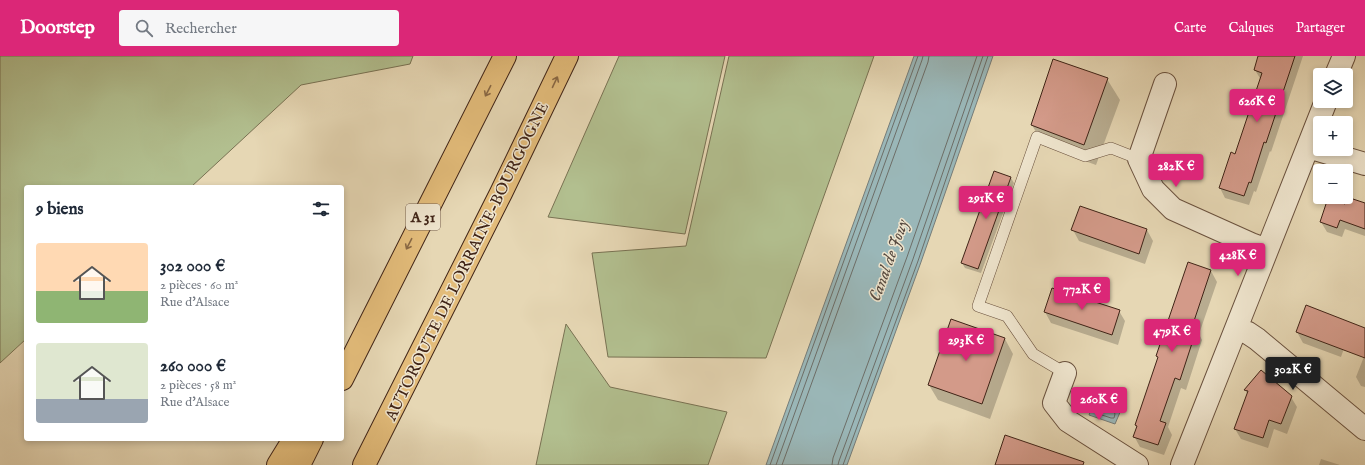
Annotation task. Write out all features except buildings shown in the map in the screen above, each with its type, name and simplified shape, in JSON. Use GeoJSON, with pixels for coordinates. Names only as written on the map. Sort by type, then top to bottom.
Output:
{"type":"FeatureCollection","features":[{"type":"Feature","properties":{"kind":"highway","name":"A 31"},"geometry":{"type":"LineString","coordinates":[[344,375],[396,269],[505,56]]}},
{"type":"Feature","properties":{"kind":"highway","name":"AUTOROUTE DE LORRAINE-BOURGOGNE"},"geometry":{"type":"LineString","coordinates":[[364,465],[494,207],[567,56]]}},
{"type":"Feature","properties":{"kind":"highway"},"geometry":{"type":"LineString","coordinates":[[344,356],[396,269]]}},
{"type":"Feature","properties":{"kind":"highway"},"geometry":{"type":"LineString","coordinates":[[278,465],[293,441]]}},
{"type":"Feature","properties":{"kind":"highway"},"geometry":{"type":"LineString","coordinates":[[299,465],[311,441]]}},
{"type":"Feature","properties":{"kind":"street"},"geometry":{"type":"LineString","coordinates":[[1339,68],[1344,56]]}},
{"type":"Feature","properties":{"kind":"street"},"geometry":{"type":"LineString","coordinates":[[1165,84],[1139,159],[1153,189],[1173,209],[1267,250]]}},
{"type":"Feature","properties":{"kind":"street"},"geometry":{"type":"LineString","coordinates":[[1182,465],[1323,108]]}},
{"type":"Feature","properties":{"kind":"street"},"geometry":{"type":"LineString","coordinates":[[1308,147],[1365,164]]}},
{"type":"Feature","properties":{"kind":"street"},"geometry":{"type":"LineString","coordinates":[[1236,329],[1248,333],[1257,339],[1365,429]]}},
{"type":"Feature","properties":{"kind":"street"},"geometry":{"type":"LineString","coordinates":[[1065,373],[1054,403],[1068,421],[1137,465]]}},
{"type":"Feature","properties":{"kind":"lane"},"geometry":{"type":"LineString","coordinates":[[1065,373],[1033,354],[1007,316],[978,306],[980,298],[1037,137],[1085,156],[1111,148],[1139,159]]}},
{"type":"Feature","properties":{"kind":"green space"},"geometry":{"type":"Polygon","coordinates":[[[0,56],[413,56],[410,64],[301,85],[193,185],[24,185],[24,341],[0,363],[0,56]]]}},
{"type":"Feature","properties":{"kind":"green space"},"geometry":{"type":"Polygon","coordinates":[[[619,56],[725,56],[685,234],[548,217],[619,56]]]}},
{"type":"Feature","properties":{"kind":"green space"},"geometry":{"type":"Polygon","coordinates":[[[729,56],[874,56],[766,358],[608,357],[592,253],[686,246],[729,56]]]}},
{"type":"Feature","properties":{"kind":"green space"},"geometry":{"type":"Polygon","coordinates":[[[566,324],[610,387],[727,412],[708,465],[536,465],[566,324]]]}},
{"type":"Feature","properties":{"kind":"water","name":"Canal de Jouy"},"geometry":{"type":"Polygon","coordinates":[[[914,56],[993,56],[921,262],[847,465],[766,465],[914,56]]]}},
{"type":"Feature","properties":{"kind":"water"},"geometry":{"type":"Polygon","coordinates":[[[1094,401],[1121,410],[1115,424],[1089,415],[1094,401]]]}}]}
